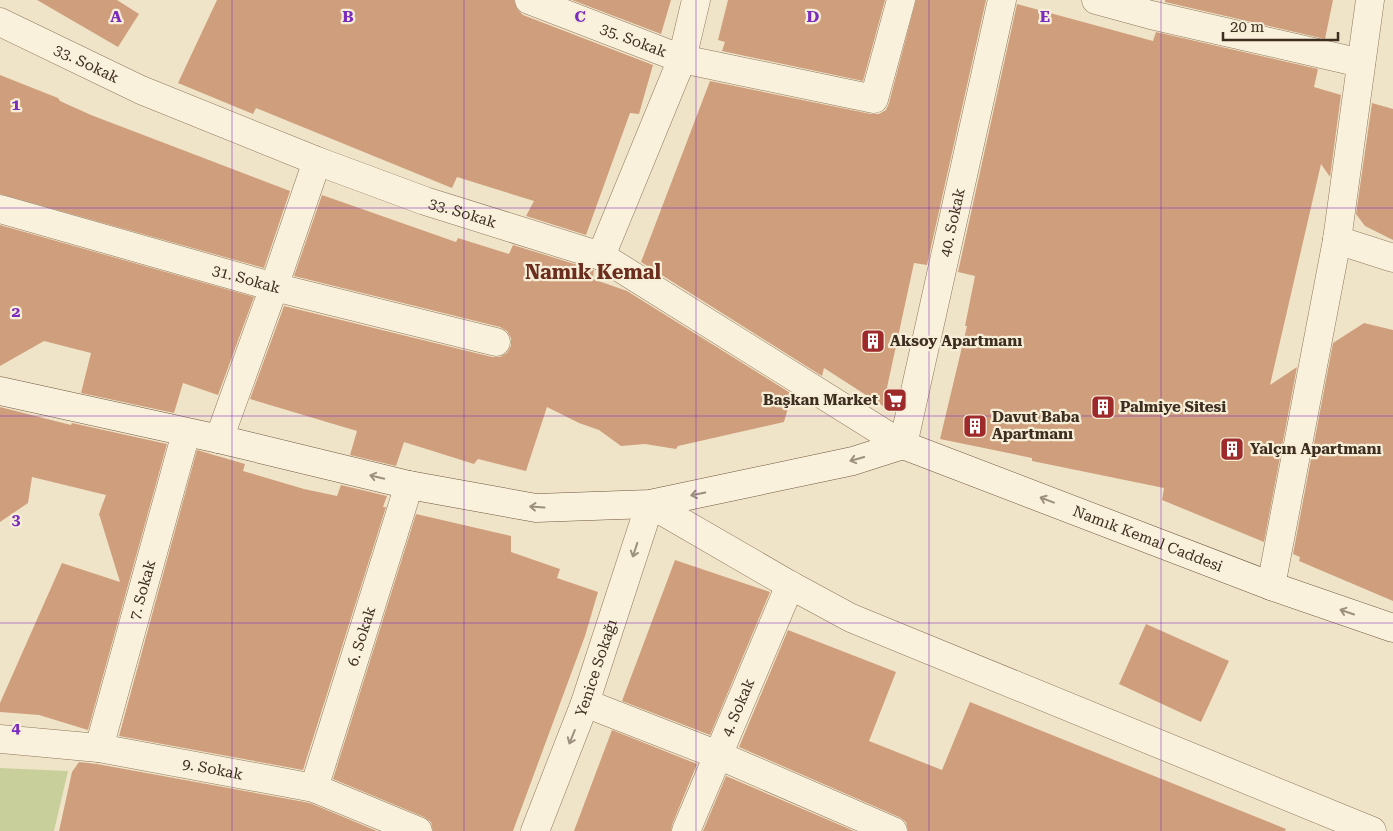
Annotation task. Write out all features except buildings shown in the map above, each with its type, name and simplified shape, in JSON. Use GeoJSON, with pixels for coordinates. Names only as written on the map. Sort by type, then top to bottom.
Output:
{"type":"FeatureCollection","features":[{"type":"Feature","properties":{"kind":"street","name":"35. Sokak"},"geometry":{"type":"LineString","coordinates":[[529,0],[682,59],[874,99],[901,0]]}},
{"type":"Feature","properties":{"kind":"street"},"geometry":{"type":"LineString","coordinates":[[602,256],[682,59],[696,0]]}},
{"type":"Feature","properties":{"kind":"street","name":"40. Sokak"},"geometry":{"type":"LineString","coordinates":[[903,445],[1002,0]]}},
{"type":"Feature","properties":{"kind":"street"},"geometry":{"type":"LineString","coordinates":[[1096,0],[1152,8],[1361,63]]}},
{"type":"Feature","properties":{"kind":"street"},"geometry":{"type":"LineString","coordinates":[[1271,586],[1337,240],[1370,0]]}},
{"type":"Feature","properties":{"kind":"street","name":"33. Sokak"},"geometry":{"type":"LineString","coordinates":[[0,22],[141,90],[317,161],[425,200],[602,256],[903,445]]}},
{"type":"Feature","properties":{"kind":"street"},"geometry":{"type":"LineString","coordinates":[[219,439],[317,161]]}},
{"type":"Feature","properties":{"kind":"street","name":"31. Sokak"},"geometry":{"type":"LineString","coordinates":[[0,209],[274,287],[496,342]]}},
{"type":"Feature","properties":{"kind":"street"},"geometry":{"type":"LineString","coordinates":[[1337,240],[1393,258]]}},
{"type":"Feature","properties":{"kind":"street"},"geometry":{"type":"LineString","coordinates":[[0,391],[219,439],[409,485],[536,508],[650,504],[853,461],[903,445]]}},
{"type":"Feature","properties":{"kind":"street","name":"7. Sokak"},"geometry":{"type":"LineString","coordinates":[[99,748],[186,433]]}},
{"type":"Feature","properties":{"kind":"street","name":"Namık Kemal Caddesi"},"geometry":{"type":"LineString","coordinates":[[903,445],[1271,586],[1393,628]]}},
{"type":"Feature","properties":{"kind":"street","name":"6. Sokak"},"geometry":{"type":"LineString","coordinates":[[314,788],[409,485]]}},
{"type":"Feature","properties":{"kind":"street"},"geometry":{"type":"LineString","coordinates":[[650,504],[851,618],[1372,831]]}},
{"type":"Feature","properties":{"kind":"street","name":"Yenice Sokağı"},"geometry":{"type":"LineString","coordinates":[[535,831],[585,703],[650,504]]}},
{"type":"Feature","properties":{"kind":"street","name":"4. Sokak"},"geometry":{"type":"LineString","coordinates":[[686,831],[790,585]]}},
{"type":"Feature","properties":{"kind":"street"},"geometry":{"type":"LineString","coordinates":[[585,703],[718,755],[893,831]]}},
{"type":"Feature","properties":{"kind":"street","name":"9. Sokak"},"geometry":{"type":"LineString","coordinates":[[0,738],[99,748],[314,788],[418,831]]}},
{"type":"Feature","properties":{"kind":"green space"},"geometry":{"type":"Polygon","coordinates":[[[0,768],[68,771],[54,831],[0,831],[0,768]]]}},
{"type":"Feature","properties":{"kind":"place","name":"Aksoy Apartmanı"},"geometry":{"type":"Point","coordinates":[873,341]}},
{"type":"Feature","properties":{"kind":"place","name":"Başkan Market"},"geometry":{"type":"Point","coordinates":[895,400]}},
{"type":"Feature","properties":{"kind":"place","name":"Palmiye Sitesi"},"geometry":{"type":"Point","coordinates":[1103,407]}},
{"type":"Feature","properties":{"kind":"place","name":"Davut Baba Apartmanı"},"geometry":{"type":"Point","coordinates":[975,426]}},
{"type":"Feature","properties":{"kind":"place","name":"Yalçın Apartmanı"},"geometry":{"type":"Point","coordinates":[1232,449]}},
{"type":"Feature","properties":{"kind":"district","name":"Namık Kemal"},"geometry":{"type":"Point","coordinates":[593,272]}}]}
